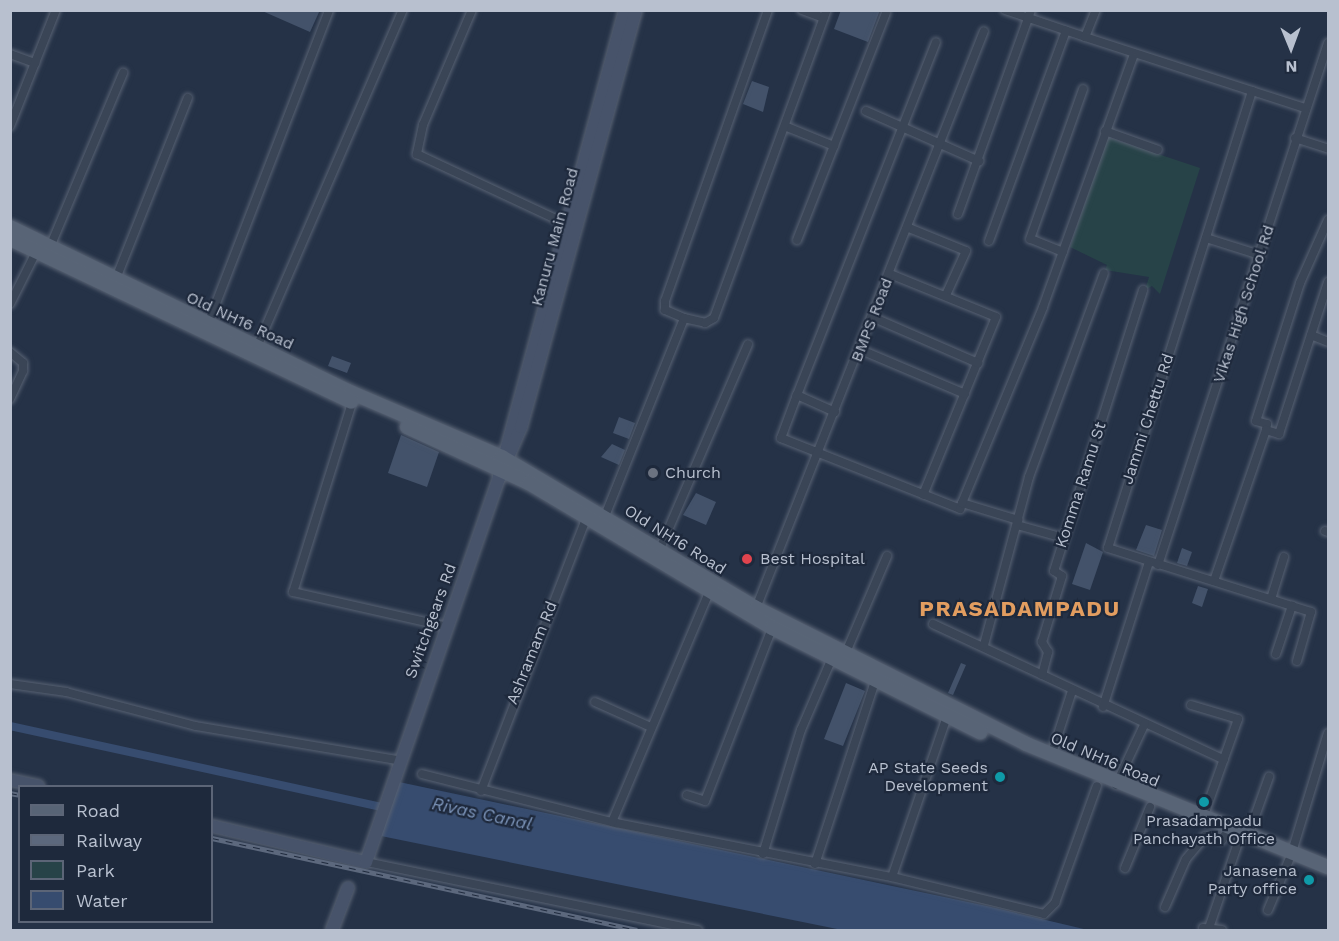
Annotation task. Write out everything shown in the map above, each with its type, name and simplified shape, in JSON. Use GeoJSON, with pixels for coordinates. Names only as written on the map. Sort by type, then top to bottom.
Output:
{"type":"FeatureCollection","features":[{"type":"Feature","properties":{"kind":"main road","name":"Kanuru Main Road"},"geometry":{"type":"LineString","coordinates":[[502,467],[564,223],[629,15]]}},
{"type":"Feature","properties":{"kind":"main road","name":"Kanuru Main Road"},"geometry":{"type":"LineString","coordinates":[[502,467],[629,15]]}},
{"type":"Feature","properties":{"kind":"main road","name":"Old NH16 Road"},"geometry":{"type":"LineString","coordinates":[[10,227],[42,247],[352,403],[502,467],[772,628],[1116,785],[1203,819],[1237,837]]}},
{"type":"Feature","properties":{"kind":"main road","name":"Old NH16 Road"},"geometry":{"type":"LineString","coordinates":[[10,239],[42,247],[257,347],[605,516],[875,682],[1097,786],[1290,856],[1329,867]]}},
{"type":"Feature","properties":{"kind":"main road","name":"Switchgears Rd"},"geometry":{"type":"LineString","coordinates":[[366,862],[395,774],[397,760],[448,627],[502,467]]}},
{"type":"Feature","properties":{"kind":"main road"},"geometry":{"type":"LineString","coordinates":[[10,780],[33,785]]}},
{"type":"Feature","properties":{"kind":"main road"},"geometry":{"type":"LineString","coordinates":[[213,826],[366,862]]}},
{"type":"Feature","properties":{"kind":"main road","name":"Old NH16 Road"},"geometry":{"type":"LineString","coordinates":[[1290,856],[1329,876]]}},
{"type":"Feature","properties":{"kind":"main road"},"geometry":{"type":"LineString","coordinates":[[332,930],[348,888]]}},
{"type":"Feature","properties":{"kind":"street"},"geometry":{"type":"LineString","coordinates":[[10,126],[56,10]]}},
{"type":"Feature","properties":{"kind":"street"},"geometry":{"type":"LineString","coordinates":[[207,324],[329,10]]}},
{"type":"Feature","properties":{"kind":"street"},"geometry":{"type":"LineString","coordinates":[[257,347],[403,10]]}},
{"type":"Feature","properties":{"kind":"street"},"geometry":{"type":"LineString","coordinates":[[472,10],[423,125],[417,154],[564,223]]}},
{"type":"Feature","properties":{"kind":"street"},"geometry":{"type":"LineString","coordinates":[[768,10],[664,301],[665,310],[705,323],[714,318],[787,127],[826,14],[802,10]]}},
{"type":"Feature","properties":{"kind":"street"},"geometry":{"type":"LineString","coordinates":[[1005,10],[1030,14],[1066,31],[1133,57],[1305,108]]}},
{"type":"Feature","properties":{"kind":"street"},"geometry":{"type":"LineString","coordinates":[[1085,37],[1096,10]]}},
{"type":"Feature","properties":{"kind":"street"},"geometry":{"type":"LineString","coordinates":[[797,240],[886,13]]}},
{"type":"Feature","properties":{"kind":"street"},"geometry":{"type":"LineString","coordinates":[[958,214],[979,161],[1030,14]]}},
{"type":"Feature","properties":{"kind":"street","name":"BMPS Road"},"geometry":{"type":"LineString","coordinates":[[756,608],[861,350],[984,31]]}},
{"type":"Feature","properties":{"kind":"street"},"geometry":{"type":"LineString","coordinates":[[989,241],[1066,31]]}},
{"type":"Feature","properties":{"kind":"street"},"geometry":{"type":"LineString","coordinates":[[936,42],[780,436],[960,509],[1064,252],[1133,57]]}},
{"type":"Feature","properties":{"kind":"street","name":"Vikas High School Rd"},"geometry":{"type":"LineString","coordinates":[[1103,707],[1260,255],[1295,138],[1329,44]]}},
{"type":"Feature","properties":{"kind":"street"},"geometry":{"type":"LineString","coordinates":[[10,54],[36,63]]}},
{"type":"Feature","properties":{"kind":"street"},"geometry":{"type":"LineString","coordinates":[[10,304],[42,247],[123,73]]}},
{"type":"Feature","properties":{"kind":"street"},"geometry":{"type":"LineString","coordinates":[[1064,252],[1030,239],[1083,89]]}},
{"type":"Feature","properties":{"kind":"street","name":"Jammi Chettu Rd"},"geometry":{"type":"LineString","coordinates":[[1252,91],[1109,543],[1113,552],[1271,599],[1312,615],[1297,661]]}},
{"type":"Feature","properties":{"kind":"street"},"geometry":{"type":"LineString","coordinates":[[115,281],[188,98]]}},
{"type":"Feature","properties":{"kind":"street"},"geometry":{"type":"LineString","coordinates":[[866,111],[979,161]]}},
{"type":"Feature","properties":{"kind":"street"},"geometry":{"type":"LineString","coordinates":[[787,127],[834,146]]}},
{"type":"Feature","properties":{"kind":"street"},"geometry":{"type":"LineString","coordinates":[[1105,132],[1158,150]]}},
{"type":"Feature","properties":{"kind":"street"},"geometry":{"type":"LineString","coordinates":[[1295,138],[1329,149]]}},
{"type":"Feature","properties":{"kind":"street"},"geometry":{"type":"LineString","coordinates":[[1214,581],[1266,430],[1267,424],[1256,421],[1300,283],[1329,220]]}},
{"type":"Feature","properties":{"kind":"street"},"geometry":{"type":"LineString","coordinates":[[909,228],[966,251],[946,295]]}},
{"type":"Feature","properties":{"kind":"street"},"geometry":{"type":"LineString","coordinates":[[1206,238],[1260,255]]}},
{"type":"Feature","properties":{"kind":"street"},"geometry":{"type":"LineString","coordinates":[[984,645],[1017,523],[1104,273]]}},
{"type":"Feature","properties":{"kind":"street"},"geometry":{"type":"LineString","coordinates":[[890,274],[996,317],[923,495]]}},
{"type":"Feature","properties":{"kind":"street"},"geometry":{"type":"LineString","coordinates":[[1266,430],[1279,434],[1329,282]]}},
{"type":"Feature","properties":{"kind":"street","name":"Komma Ramu St"},"geometry":{"type":"LineString","coordinates":[[1042,675],[1048,652],[1042,642],[1062,576],[1054,570],[1143,290]]}},
{"type":"Feature","properties":{"kind":"street"},"geometry":{"type":"LineString","coordinates":[[872,317],[978,363]]}},
{"type":"Feature","properties":{"kind":"street"},"geometry":{"type":"LineString","coordinates":[[605,516],[684,318]]}},
{"type":"Feature","properties":{"kind":"street"},"geometry":{"type":"LineString","coordinates":[[1311,335],[1329,342]]}},
{"type":"Feature","properties":{"kind":"street"},"geometry":{"type":"LineString","coordinates":[[659,551],[748,344]]}},
{"type":"Feature","properties":{"kind":"street"},"geometry":{"type":"LineString","coordinates":[[861,350],[965,394]]}},
{"type":"Feature","properties":{"kind":"street"},"geometry":{"type":"LineString","coordinates":[[10,352],[23,363],[23,371],[10,399]]}},
{"type":"Feature","properties":{"kind":"street"},"geometry":{"type":"LineString","coordinates":[[797,395],[835,412]]}},
{"type":"Feature","properties":{"kind":"street"},"geometry":{"type":"LineString","coordinates":[[352,403],[294,592],[448,627]]}},
{"type":"Feature","properties":{"kind":"street"},"geometry":{"type":"LineString","coordinates":[[962,503],[1064,538]]}},
{"type":"Feature","properties":{"kind":"street","name":"Ashramam Rd"},"geometry":{"type":"LineString","coordinates":[[482,791],[586,517]]}},
{"type":"Feature","properties":{"kind":"street"},"geometry":{"type":"LineString","coordinates":[[763,854],[801,730],[839,659],[887,556]]}},
{"type":"Feature","properties":{"kind":"street"},"geometry":{"type":"LineString","coordinates":[[1271,599],[1284,557]]}},
{"type":"Feature","properties":{"kind":"street"},"geometry":{"type":"LineString","coordinates":[[612,822],[709,592]]}},
{"type":"Feature","properties":{"kind":"street"},"geometry":{"type":"LineString","coordinates":[[1276,654],[1292,606]]}},
{"type":"Feature","properties":{"kind":"street"},"geometry":{"type":"LineString","coordinates":[[933,624],[984,645],[1103,707],[1145,723],[1224,760]]}},
{"type":"Feature","properties":{"kind":"street"},"geometry":{"type":"LineString","coordinates":[[687,795],[705,801],[772,628]]}},
{"type":"Feature","properties":{"kind":"street"},"geometry":{"type":"LineString","coordinates":[[815,864],[875,682]]}},
{"type":"Feature","properties":{"kind":"street"},"geometry":{"type":"LineString","coordinates":[[10,684],[66,692],[196,726],[397,760]]}},
{"type":"Feature","properties":{"kind":"street"},"geometry":{"type":"LineString","coordinates":[[1051,756],[1072,692]]}},
{"type":"Feature","properties":{"kind":"street"},"geometry":{"type":"LineString","coordinates":[[595,702],[651,727]]}},
{"type":"Feature","properties":{"kind":"street"},"geometry":{"type":"LineString","coordinates":[[1191,705],[1238,719],[1203,819]]}},
{"type":"Feature","properties":{"kind":"street"},"geometry":{"type":"LineString","coordinates":[[892,877],[947,716]]}},
{"type":"Feature","properties":{"kind":"street"},"geometry":{"type":"LineString","coordinates":[[1116,785],[1145,723]]}},
{"type":"Feature","properties":{"kind":"street"},"geometry":{"type":"LineString","coordinates":[[1268,910],[1290,856],[1329,733]]}},
{"type":"Feature","properties":{"kind":"street"},"geometry":{"type":"LineString","coordinates":[[422,774],[612,822],[763,854],[892,877],[1048,913],[1097,786]]}},
{"type":"Feature","properties":{"kind":"street"},"geometry":{"type":"LineString","coordinates":[[1221,930],[1206,928],[1237,837],[1269,777]]}},
{"type":"Feature","properties":{"kind":"street"},"geometry":{"type":"LineString","coordinates":[[1125,868],[1150,807]]}},
{"type":"Feature","properties":{"kind":"street"},"geometry":{"type":"LineString","coordinates":[[1165,907],[1192,851],[1205,836],[1222,840],[1237,837]]}},
{"type":"Feature","properties":{"kind":"street"},"geometry":{"type":"LineString","coordinates":[[366,862],[698,930]]}},
{"type":"Feature","properties":{"kind":"green space"},"geometry":{"type":"Polygon","coordinates":[[[1107,137],[1200,168],[1160,294],[1152,286],[1145,290],[1149,277],[1105,270],[1107,265],[1070,247],[1107,137]]]}},
{"type":"Feature","properties":{"kind":"water"},"geometry":{"type":"Polygon","coordinates":[[[399,782],[987,906],[1088,930],[842,930],[381,836],[399,782]]]}},
{"type":"Feature","properties":{"kind":"building"},"geometry":{"type":"Polygon","coordinates":[[[260,10],[320,10],[310,32],[260,10]]]}},
{"type":"Feature","properties":{"kind":"building"},"geometry":{"type":"Polygon","coordinates":[[[841,10],[880,10],[868,42],[834,29],[841,10]]]}},
{"type":"Feature","properties":{"kind":"building"},"geometry":{"type":"Polygon","coordinates":[[[752,81],[769,87],[763,112],[743,104],[752,81]]]}},
{"type":"Feature","properties":{"kind":"building"},"geometry":{"type":"Polygon","coordinates":[[[332,356],[351,363],[347,373],[328,366],[332,356]]]}},
{"type":"Feature","properties":{"kind":"building"},"geometry":{"type":"Polygon","coordinates":[[[619,417],[635,423],[629,439],[613,433],[619,417]]]}},
{"type":"Feature","properties":{"kind":"building"},"geometry":{"type":"Polygon","coordinates":[[[401,435],[439,452],[427,487],[388,473],[401,435]]]}},
{"type":"Feature","properties":{"kind":"building"},"geometry":{"type":"Polygon","coordinates":[[[612,444],[625,450],[619,465],[601,457],[612,444]]]}},
{"type":"Feature","properties":{"kind":"building"},"geometry":{"type":"Polygon","coordinates":[[[696,493],[716,502],[706,525],[683,515],[696,493]]]}},
{"type":"Feature","properties":{"kind":"building"},"geometry":{"type":"Polygon","coordinates":[[[1146,525],[1162,530],[1154,556],[1136,550],[1146,525]]]}},
{"type":"Feature","properties":{"kind":"building"},"geometry":{"type":"Polygon","coordinates":[[[1086,543],[1103,552],[1090,590],[1072,584],[1086,543]]]}},
{"type":"Feature","properties":{"kind":"building"},"geometry":{"type":"Polygon","coordinates":[[[1182,548],[1192,552],[1187,566],[1177,563],[1182,548]]]}},
{"type":"Feature","properties":{"kind":"building"},"geometry":{"type":"Polygon","coordinates":[[[1198,586],[1208,589],[1202,607],[1192,603],[1198,586]]]}},
{"type":"Feature","properties":{"kind":"building"},"geometry":{"type":"Polygon","coordinates":[[[961,663],[966,665],[953,695],[948,693],[961,663]]]}},
{"type":"Feature","properties":{"kind":"building"},"geometry":{"type":"Polygon","coordinates":[[[846,683],[865,691],[843,746],[824,739],[846,683]]]}},
{"type":"Feature","properties":{"kind":"waterway","name":"Rivas Canal"},"geometry":{"type":"LineString","coordinates":[[10,726],[387,808]]}},
{"type":"Feature","properties":{"kind":"railway"},"geometry":{"type":"LineString","coordinates":[[10,793],[18,795]]}},
{"type":"Feature","properties":{"kind":"railway"},"geometry":{"type":"LineString","coordinates":[[213,838],[637,930]]}},
{"type":"Feature","properties":{"kind":"place","name":"Church"},"geometry":{"type":"Point","coordinates":[653,473]}},
{"type":"Feature","properties":{"kind":"place","name":"Best Hospital"},"geometry":{"type":"Point","coordinates":[747,559]}},
{"type":"Feature","properties":{"kind":"place","name":"AP State Seeds Development"},"geometry":{"type":"Point","coordinates":[1000,777]}},
{"type":"Feature","properties":{"kind":"place","name":"Prasadampadu Panchayath Office"},"geometry":{"type":"Point","coordinates":[1204,802]}},
{"type":"Feature","properties":{"kind":"place","name":"Janasena Party office"},"geometry":{"type":"Point","coordinates":[1309,880]}},
{"type":"Feature","properties":{"kind":"district","name":"PRASADAMPADU"},"geometry":{"type":"Point","coordinates":[1020,609]}}]}
